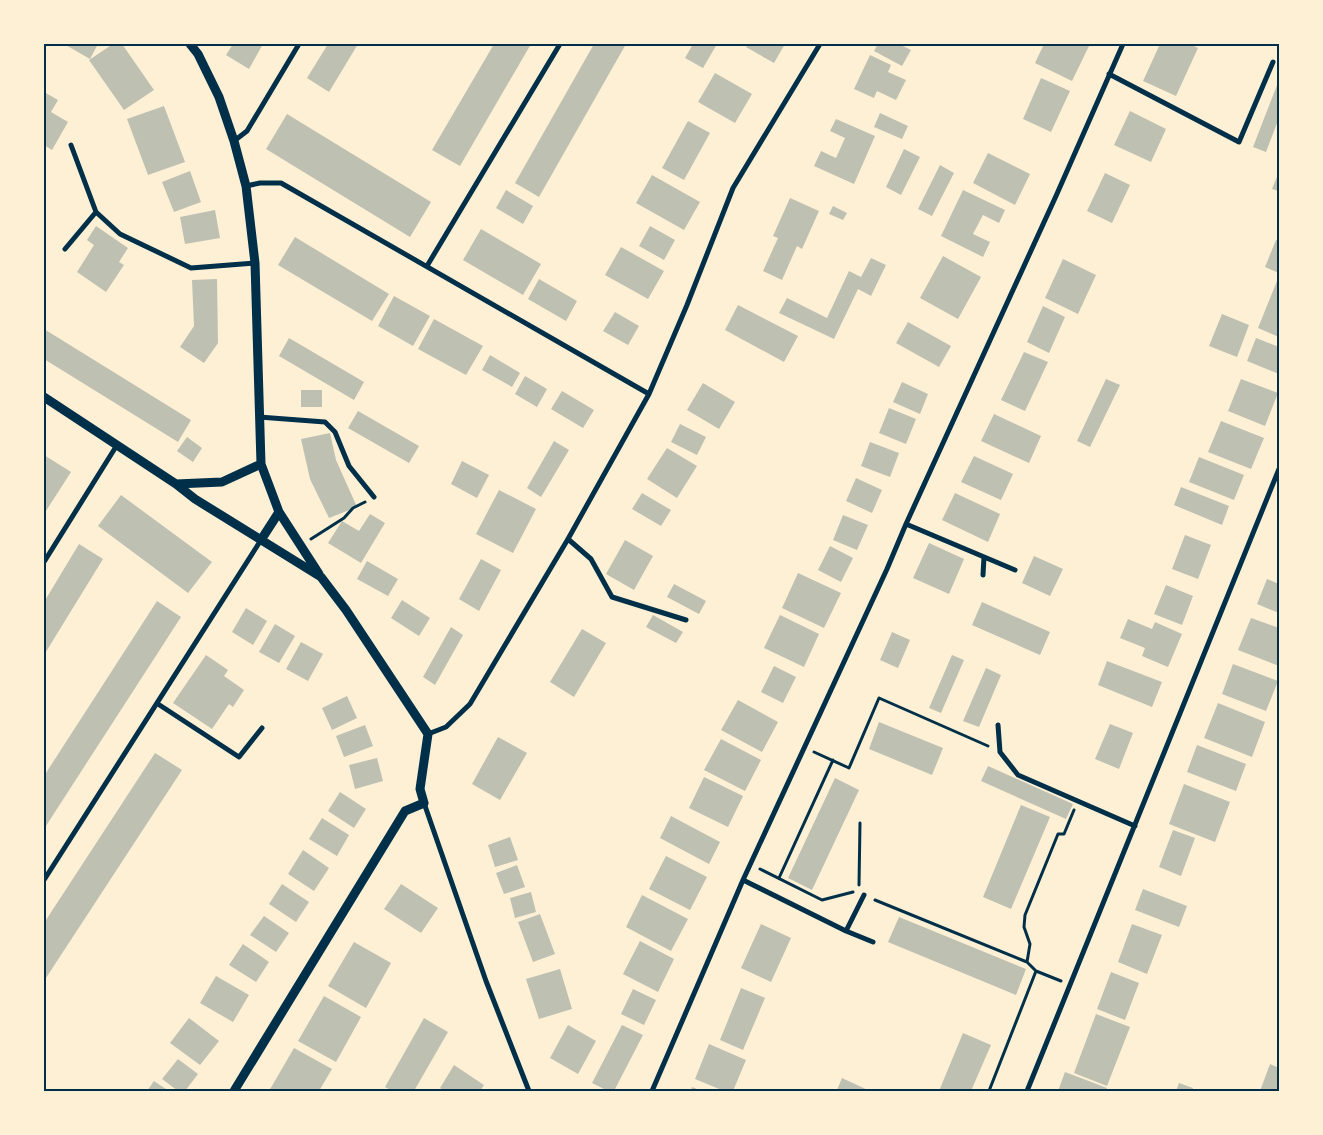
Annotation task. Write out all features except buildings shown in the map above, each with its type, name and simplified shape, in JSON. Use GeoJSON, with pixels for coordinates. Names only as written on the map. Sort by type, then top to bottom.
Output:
{"type":"FeatureCollection","features":[{"type":"Feature","properties":{"kind":"street"},"geometry":{"type":"LineString","coordinates":[[190,44],[198,54],[219,98],[234,141],[246,186],[255,263],[258,417],[261,464],[279,512],[320,577],[346,610],[428,734],[420,789],[489,989],[529,1091]]}},
{"type":"Feature","properties":{"kind":"street"},"geometry":{"type":"LineString","coordinates":[[234,141],[247,131],[299,44]]}},
{"type":"Feature","properties":{"kind":"street"},"geometry":{"type":"LineString","coordinates":[[426,266],[560,44]]}},
{"type":"Feature","properties":{"kind":"street"},"geometry":{"type":"LineString","coordinates":[[428,734],[446,728],[470,704],[568,539],[649,394],[734,188],[820,44]]}},
{"type":"Feature","properties":{"kind":"street"},"geometry":{"type":"LineString","coordinates":[[652,1091],[750,864],[887,569],[1123,44]]}},
{"type":"Feature","properties":{"kind":"street"},"geometry":{"type":"LineString","coordinates":[[1110,74],[1239,142],[1273,62]]}},
{"type":"Feature","properties":{"kind":"street"},"geometry":{"type":"LineString","coordinates":[[71,145],[96,212],[120,234],[191,268],[255,263]]}},
{"type":"Feature","properties":{"kind":"street"},"geometry":{"type":"LineString","coordinates":[[246,186],[260,183],[281,183],[649,394]]}},
{"type":"Feature","properties":{"kind":"street"},"geometry":{"type":"LineString","coordinates":[[65,250],[96,212]]}},
{"type":"Feature","properties":{"kind":"street"},"geometry":{"type":"LineString","coordinates":[[44,397],[176,484],[195,499],[320,577]]}},
{"type":"Feature","properties":{"kind":"street"},"geometry":{"type":"LineString","coordinates":[[258,417],[325,422],[334,432],[349,466],[374,497]]}},
{"type":"Feature","properties":{"kind":"street"},"geometry":{"type":"LineString","coordinates":[[44,562],[117,445]]}},
{"type":"Feature","properties":{"kind":"street"},"geometry":{"type":"LineString","coordinates":[[176,484],[222,482],[261,464]]}},
{"type":"Feature","properties":{"kind":"street"},"geometry":{"type":"LineString","coordinates":[[1027,1091],[1279,469]]}},
{"type":"Feature","properties":{"kind":"street"},"geometry":{"type":"LineString","coordinates":[[44,880],[279,512]]}},
{"type":"Feature","properties":{"kind":"street"},"geometry":{"type":"LineString","coordinates":[[906,524],[1015,570]]}},
{"type":"Feature","properties":{"kind":"street"},"geometry":{"type":"LineString","coordinates":[[568,539],[591,559],[612,597],[686,620]]}},
{"type":"Feature","properties":{"kind":"street"},"geometry":{"type":"LineString","coordinates":[[982,574],[984,557]]}},
{"type":"Feature","properties":{"kind":"street"},"geometry":{"type":"LineString","coordinates":[[158,704],[239,756],[262,728]]}},
{"type":"Feature","properties":{"kind":"street"},"geometry":{"type":"LineString","coordinates":[[998,725],[1000,752],[1018,775],[1135,826]]}},
{"type":"Feature","properties":{"kind":"street"},"geometry":{"type":"LineString","coordinates":[[234,1091],[405,811],[424,803]]}},
{"type":"Feature","properties":{"kind":"street"},"geometry":{"type":"LineString","coordinates":[[743,880],[846,931],[873,942]]}},
{"type":"Feature","properties":{"kind":"street"},"geometry":{"type":"LineString","coordinates":[[846,931],[864,895]]}},
{"type":"Feature","properties":{"kind":"path"},"geometry":{"type":"LineString","coordinates":[[301,546],[344,518],[353,508],[374,497]]}},
{"type":"Feature","properties":{"kind":"path"},"geometry":{"type":"LineString","coordinates":[[804,748],[849,768],[879,698],[1000,752]]}},
{"type":"Feature","properties":{"kind":"path"},"geometry":{"type":"LineString","coordinates":[[779,878],[833,760]]}},
{"type":"Feature","properties":{"kind":"path"},"geometry":{"type":"LineString","coordinates":[[1028,962],[1030,944],[1024,927],[1025,915],[1058,834],[1064,834],[1078,801]]}},
{"type":"Feature","properties":{"kind":"path"},"geometry":{"type":"LineString","coordinates":[[750,864],[822,900],[854,892],[859,894],[860,823]]}},
{"type":"Feature","properties":{"kind":"path"},"geometry":{"type":"LineString","coordinates":[[864,895],[1028,962],[1036,971],[1070,984]]}},
{"type":"Feature","properties":{"kind":"path"},"geometry":{"type":"LineString","coordinates":[[989,1091],[1036,971]]}}]}
